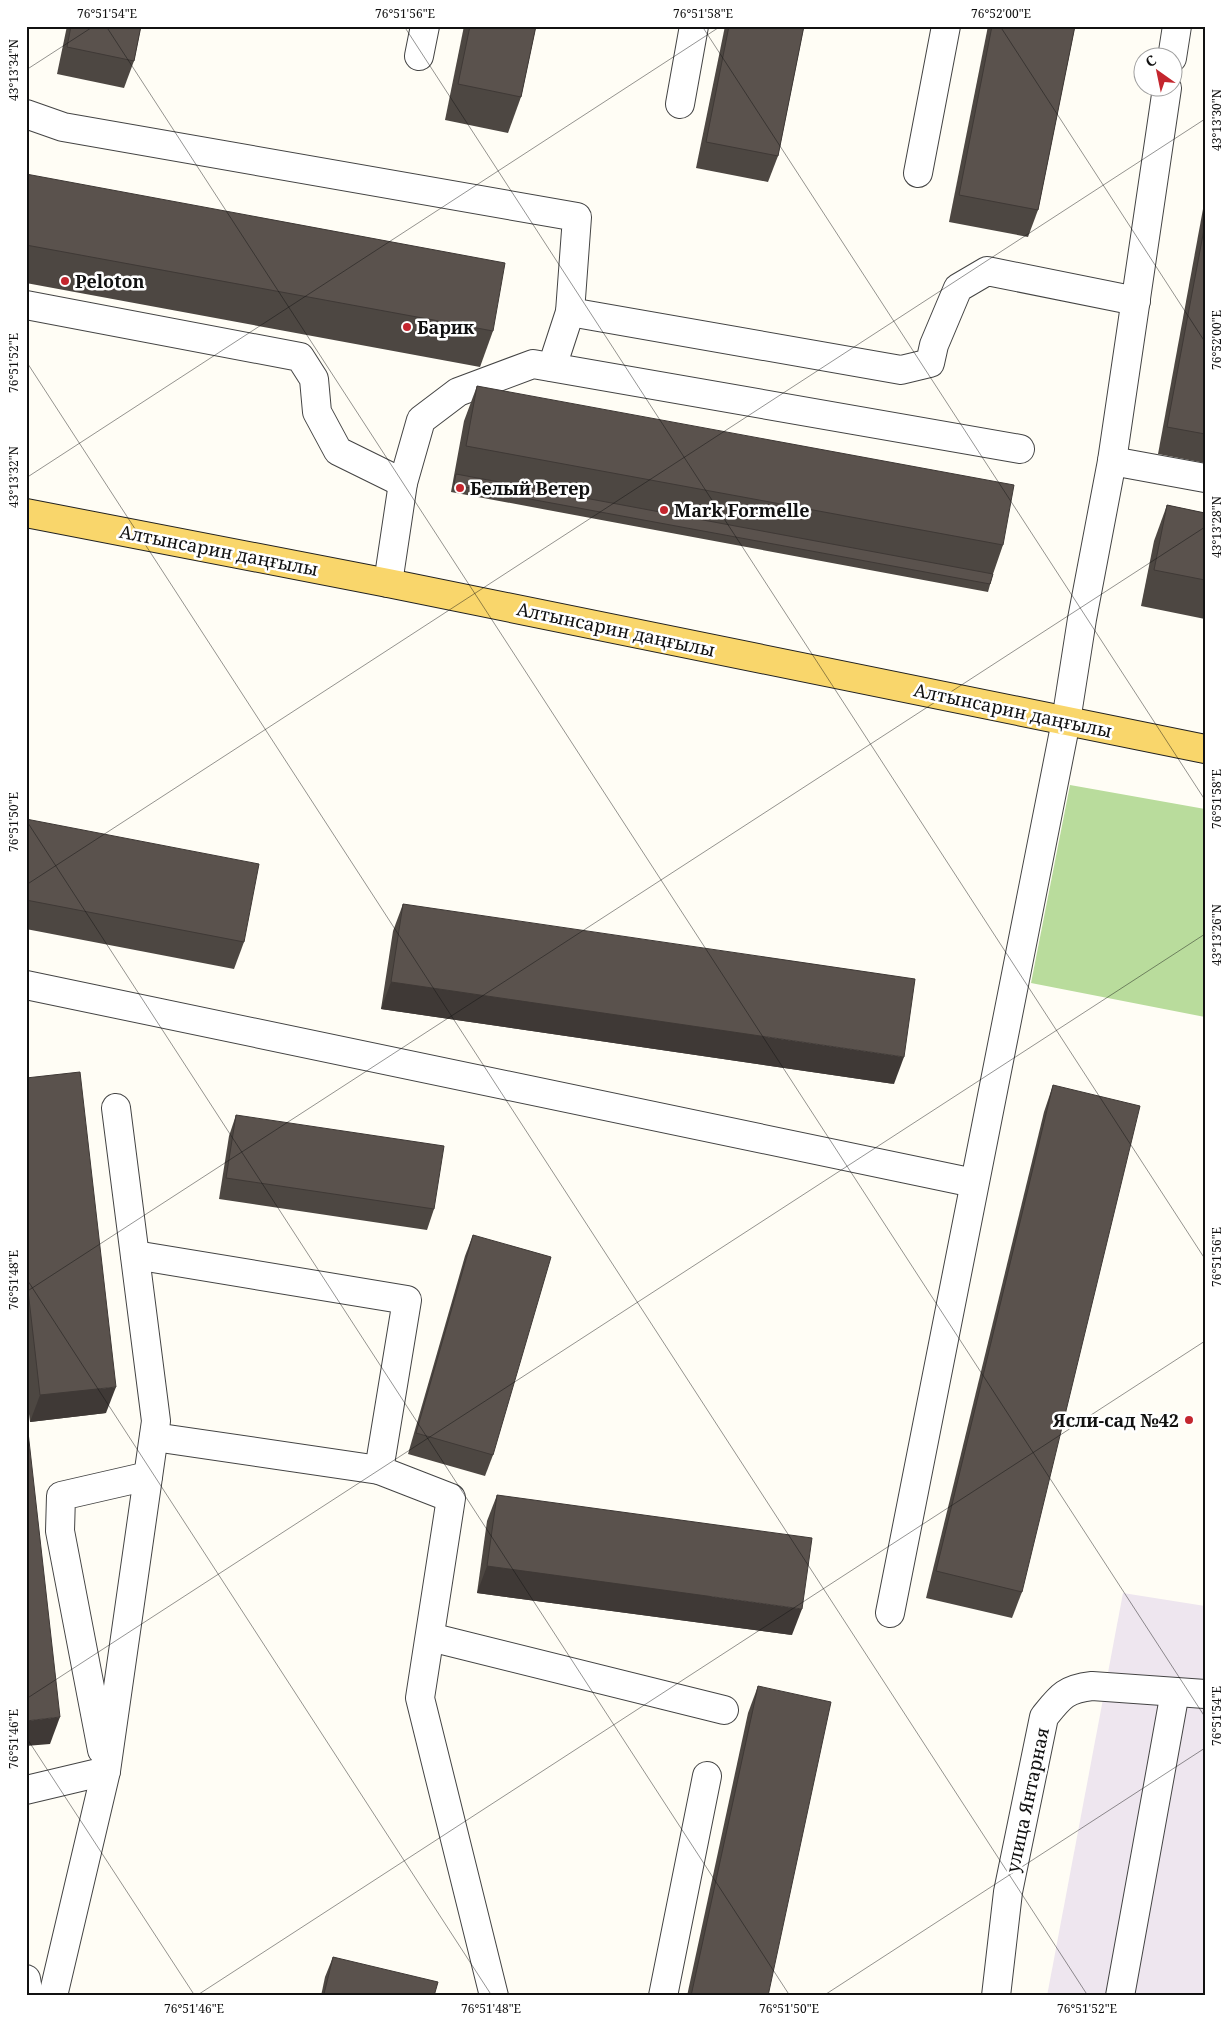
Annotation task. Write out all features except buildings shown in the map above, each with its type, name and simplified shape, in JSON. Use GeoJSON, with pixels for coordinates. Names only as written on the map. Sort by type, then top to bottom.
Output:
{"type":"FeatureCollection","features":[{"type":"Feature","properties":{"kind":"main road","name":"Алтынсарин даңғылы"},"geometry":{"type":"LineString","coordinates":[[26,513],[388,582],[1205,748]]}},
{"type":"Feature","properties":{"kind":"street"},"geometry":{"type":"LineString","coordinates":[[419,56],[425,26]]}},
{"type":"Feature","properties":{"kind":"street"},"geometry":{"type":"LineString","coordinates":[[680,104],[694,26]]}},
{"type":"Feature","properties":{"kind":"street"},"geometry":{"type":"LineString","coordinates":[[918,173],[946,26]]}},
{"type":"Feature","properties":{"kind":"street"},"geometry":{"type":"LineString","coordinates":[[1174,48],[1177,26]]}},
{"type":"Feature","properties":{"kind":"street"},"geometry":{"type":"LineString","coordinates":[[890,1612],[1066,721],[1082,618],[1112,461],[1166,98]]}},
{"type":"Feature","properties":{"kind":"street"},"geometry":{"type":"LineString","coordinates":[[26,114],[62,127],[577,217],[570,312],[552,367]]}},
{"type":"Feature","properties":{"kind":"street"},"geometry":{"type":"LineString","coordinates":[[570,312],[902,370],[930,363],[934,344],[958,288],[986,271],[1136,301]]}},
{"type":"Feature","properties":{"kind":"street"},"geometry":{"type":"LineString","coordinates":[[26,305],[300,357],[314,379],[317,412],[338,451],[403,483]]}},
{"type":"Feature","properties":{"kind":"street"},"geometry":{"type":"LineString","coordinates":[[388,582],[403,483],[421,420],[458,392],[533,364],[1020,449]]}},
{"type":"Feature","properties":{"kind":"street"},"geometry":{"type":"LineString","coordinates":[[1112,461],[1205,478]]}},
{"type":"Feature","properties":{"kind":"street"},"geometry":{"type":"LineString","coordinates":[[26,985],[974,1183]]}},
{"type":"Feature","properties":{"kind":"street"},"geometry":{"type":"LineString","coordinates":[[53,1996],[106,1771],[156,1421],[116,1108]]}},
{"type":"Feature","properties":{"kind":"street"},"geometry":{"type":"LineString","coordinates":[[135,1255],[406,1300],[379,1470]]}},
{"type":"Feature","properties":{"kind":"street"},"geometry":{"type":"LineString","coordinates":[[154,1437],[379,1470],[452,1498],[420,1698],[494,1996]]}},
{"type":"Feature","properties":{"kind":"street"},"geometry":{"type":"LineString","coordinates":[[106,1771],[60,1531],[61,1496],[148,1476]]}},
{"type":"Feature","properties":{"kind":"street"},"geometry":{"type":"LineString","coordinates":[[430,1637],[724,1710]]}},
{"type":"Feature","properties":{"kind":"street","name":"улица Янтарная"},"geometry":{"type":"LineString","coordinates":[[996,1996],[1008,1892],[1044,1717],[1059,1699],[1075,1688],[1092,1686],[1205,1694]]}},
{"type":"Feature","properties":{"kind":"street"},"geometry":{"type":"LineString","coordinates":[[1120,1996],[1176,1692]]}},
{"type":"Feature","properties":{"kind":"street"},"geometry":{"type":"LineString","coordinates":[[26,1790],[106,1771]]}},
{"type":"Feature","properties":{"kind":"street"},"geometry":{"type":"LineString","coordinates":[[663,1996],[708,1776]]}},
{"type":"Feature","properties":{"kind":"street"},"geometry":{"type":"LineString","coordinates":[[26,1979],[29,1996]]}},
{"type":"Feature","properties":{"kind":"shaded area"},"geometry":{"type":"Polygon","coordinates":[[[1123,1593],[1205,1606],[1205,1996],[1047,1996],[1123,1593]]]}},
{"type":"Feature","properties":{"kind":"green space"},"geometry":{"type":"Polygon","coordinates":[[[1070,785],[1205,809],[1205,1017],[1031,983],[1070,785]]]}},
{"type":"Feature","properties":{"kind":"place","name":"Peloton"},"geometry":{"type":"Point","coordinates":[65,281]}},
{"type":"Feature","properties":{"kind":"place","name":"Барик"},"geometry":{"type":"Point","coordinates":[407,327]}},
{"type":"Feature","properties":{"kind":"place","name":"Белый Ветер"},"geometry":{"type":"Point","coordinates":[460,488]}},
{"type":"Feature","properties":{"kind":"place","name":"Mark Formelle"},"geometry":{"type":"Point","coordinates":[664,510]}},
{"type":"Feature","properties":{"kind":"place","name":"Ясли-сад №42"},"geometry":{"type":"Point","coordinates":[1189,1420]}}]}
